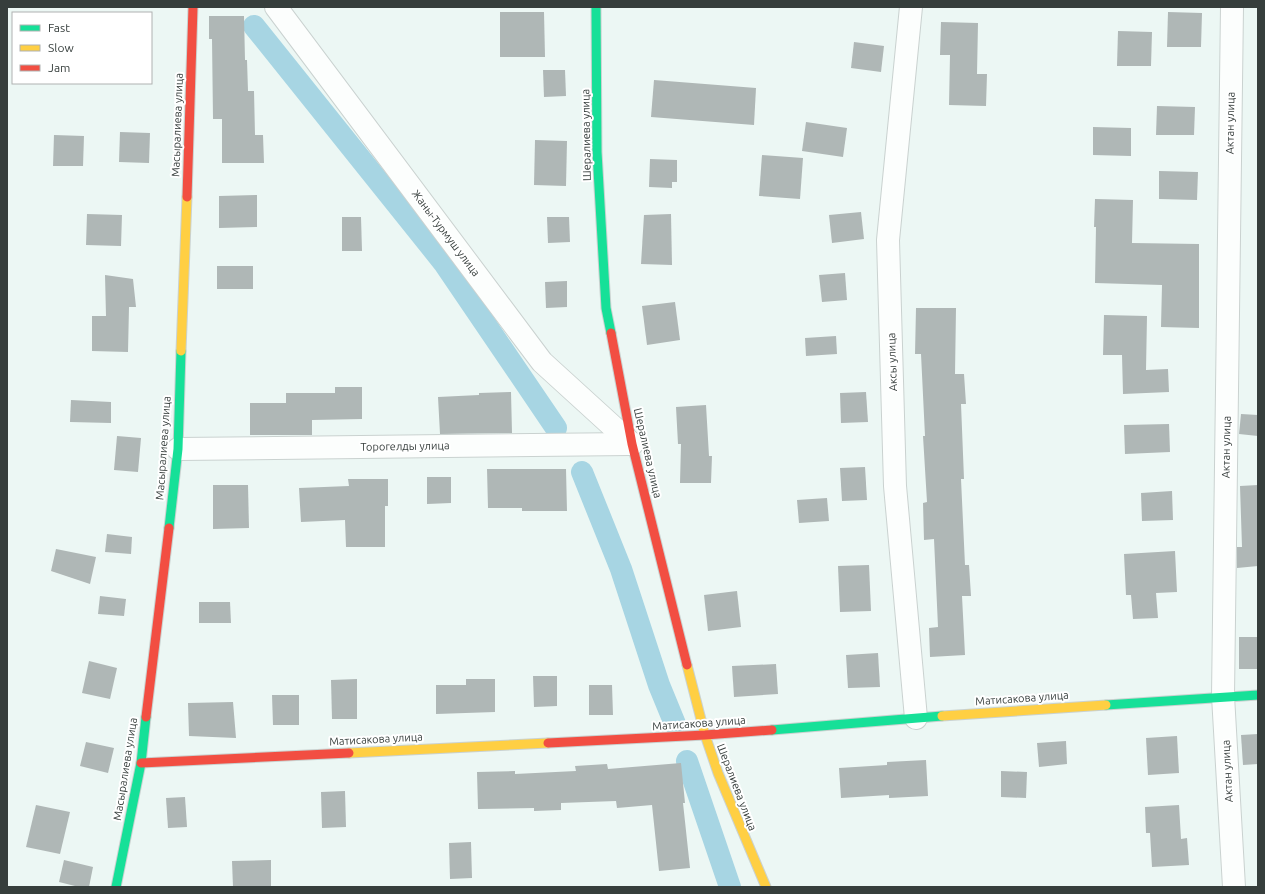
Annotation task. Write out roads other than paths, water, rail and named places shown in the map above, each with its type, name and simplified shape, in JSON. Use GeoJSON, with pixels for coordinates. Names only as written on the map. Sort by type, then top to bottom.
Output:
{"type":"FeatureCollection","features":[{"type":"Feature","properties":{"kind":"street","name":"Масыралиева улица"},"geometry":{"type":"LineString","coordinates":[[116,887],[141,763],[178,449],[193,7]]}},
{"type":"Feature","properties":{"kind":"street","name":"Жаны-Турмуш улица"},"geometry":{"type":"LineString","coordinates":[[276,7],[542,362],[632,444]]}},
{"type":"Feature","properties":{"kind":"street","name":"Шералиева улица"},"geometry":{"type":"LineString","coordinates":[[596,7],[597,152],[606,308],[632,444],[705,735],[718,773],[766,887]]}},
{"type":"Feature","properties":{"kind":"street","name":"Аксы улица"},"geometry":{"type":"LineString","coordinates":[[911,7],[888,240],[895,486],[916,718]]}},
{"type":"Feature","properties":{"kind":"street","name":"Актан улица"},"geometry":{"type":"LineString","coordinates":[[1232,7],[1223,696],[1234,887]]}},
{"type":"Feature","properties":{"kind":"street","name":"Торогелды улица"},"geometry":{"type":"LineString","coordinates":[[178,449],[632,444]]}},
{"type":"Feature","properties":{"kind":"street","name":"Матисакова улица"},"geometry":{"type":"LineString","coordinates":[[141,763],[705,735],[916,718],[1223,696],[1258,695]]}},
{"type":"Feature","properties":{"kind":"waterway"},"geometry":{"type":"LineString","coordinates":[[254,26],[444,263],[556,428]]}},
{"type":"Feature","properties":{"kind":"waterway"},"geometry":{"type":"LineString","coordinates":[[582,472],[621,569],[659,685],[675,724]]}},
{"type":"Feature","properties":{"kind":"waterway"},"geometry":{"type":"LineString","coordinates":[[687,761],[730,887]]}}]}
